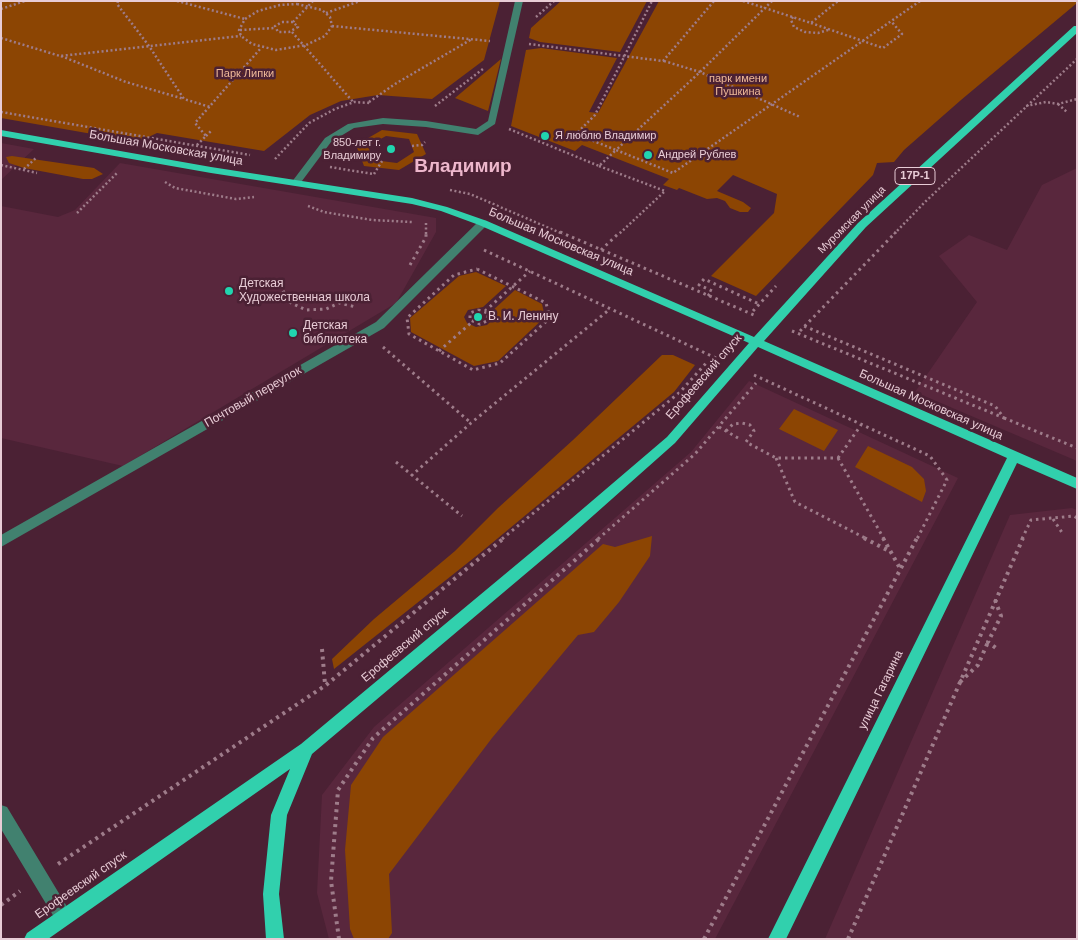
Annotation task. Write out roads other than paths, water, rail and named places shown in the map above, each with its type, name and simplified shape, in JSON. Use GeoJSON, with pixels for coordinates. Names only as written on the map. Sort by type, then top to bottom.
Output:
{"type":"FeatureCollection","features":[{"type":"Feature","properties":{"kind":"main road","name":"Муромская улица"},"geometry":{"type":"LineString","coordinates":[[763,334],[862,225],[1077,28]]}},
{"type":"Feature","properties":{"kind":"main road","name":"Большая Московская улица"},"geometry":{"type":"LineString","coordinates":[[1,133],[211,170],[412,201],[444,209],[483,223],[1077,484]]}},
{"type":"Feature","properties":{"kind":"main road","name":"Ерофеевский спуск"},"geometry":{"type":"LineString","coordinates":[[33,939],[63,916],[306,749],[563,534],[671,440],[763,334]]}},
{"type":"Feature","properties":{"kind":"main road","name":"улица Гагарина"},"geometry":{"type":"LineString","coordinates":[[777,939],[1014,456]]}},
{"type":"Feature","properties":{"kind":"main road"},"geometry":{"type":"LineString","coordinates":[[275,939],[271,894],[279,815],[306,749]]}},
{"type":"Feature","properties":{"kind":"street"},"geometry":{"type":"LineString","coordinates":[[296,183],[328,140],[351,126],[383,121],[426,124],[478,132],[492,122],[519,1]]}},
{"type":"Feature","properties":{"kind":"street","name":"Почтовый переулок"},"geometry":{"type":"LineString","coordinates":[[1,542],[380,325],[483,223]]}},
{"type":"Feature","properties":{"kind":"street"},"geometry":{"type":"LineString","coordinates":[[1,813],[63,916]]}},
{"type":"Feature","properties":{"kind":"place","name":"Я люблю Владимир"},"geometry":{"type":"Point","coordinates":[545,136]}},
{"type":"Feature","properties":{"kind":"place","name":"850-лет г. Владимиру"},"geometry":{"type":"Point","coordinates":[391,149]}},
{"type":"Feature","properties":{"kind":"place","name":"Андрей Рублев"},"geometry":{"type":"Point","coordinates":[648,155]}},
{"type":"Feature","properties":{"kind":"place","name":"Детская Художественная школа"},"geometry":{"type":"Point","coordinates":[229,291]}},
{"type":"Feature","properties":{"kind":"place","name":"В. И. Ленину"},"geometry":{"type":"Point","coordinates":[478,317]}},
{"type":"Feature","properties":{"kind":"place","name":"Детская библиотека"},"geometry":{"type":"Point","coordinates":[293,333]}},
{"type":"Feature","properties":{"kind":"district","name":"Владимир"},"geometry":{"type":"Point","coordinates":[463,167]}},
{"type":"Feature","properties":{"kind":"park label","name":"Парк Липки"},"geometry":{"type":"Point","coordinates":[245,74]}},
{"type":"Feature","properties":{"kind":"park label","name":"парк имени Пушкина"},"geometry":{"type":"Point","coordinates":[738,85]}}]}
